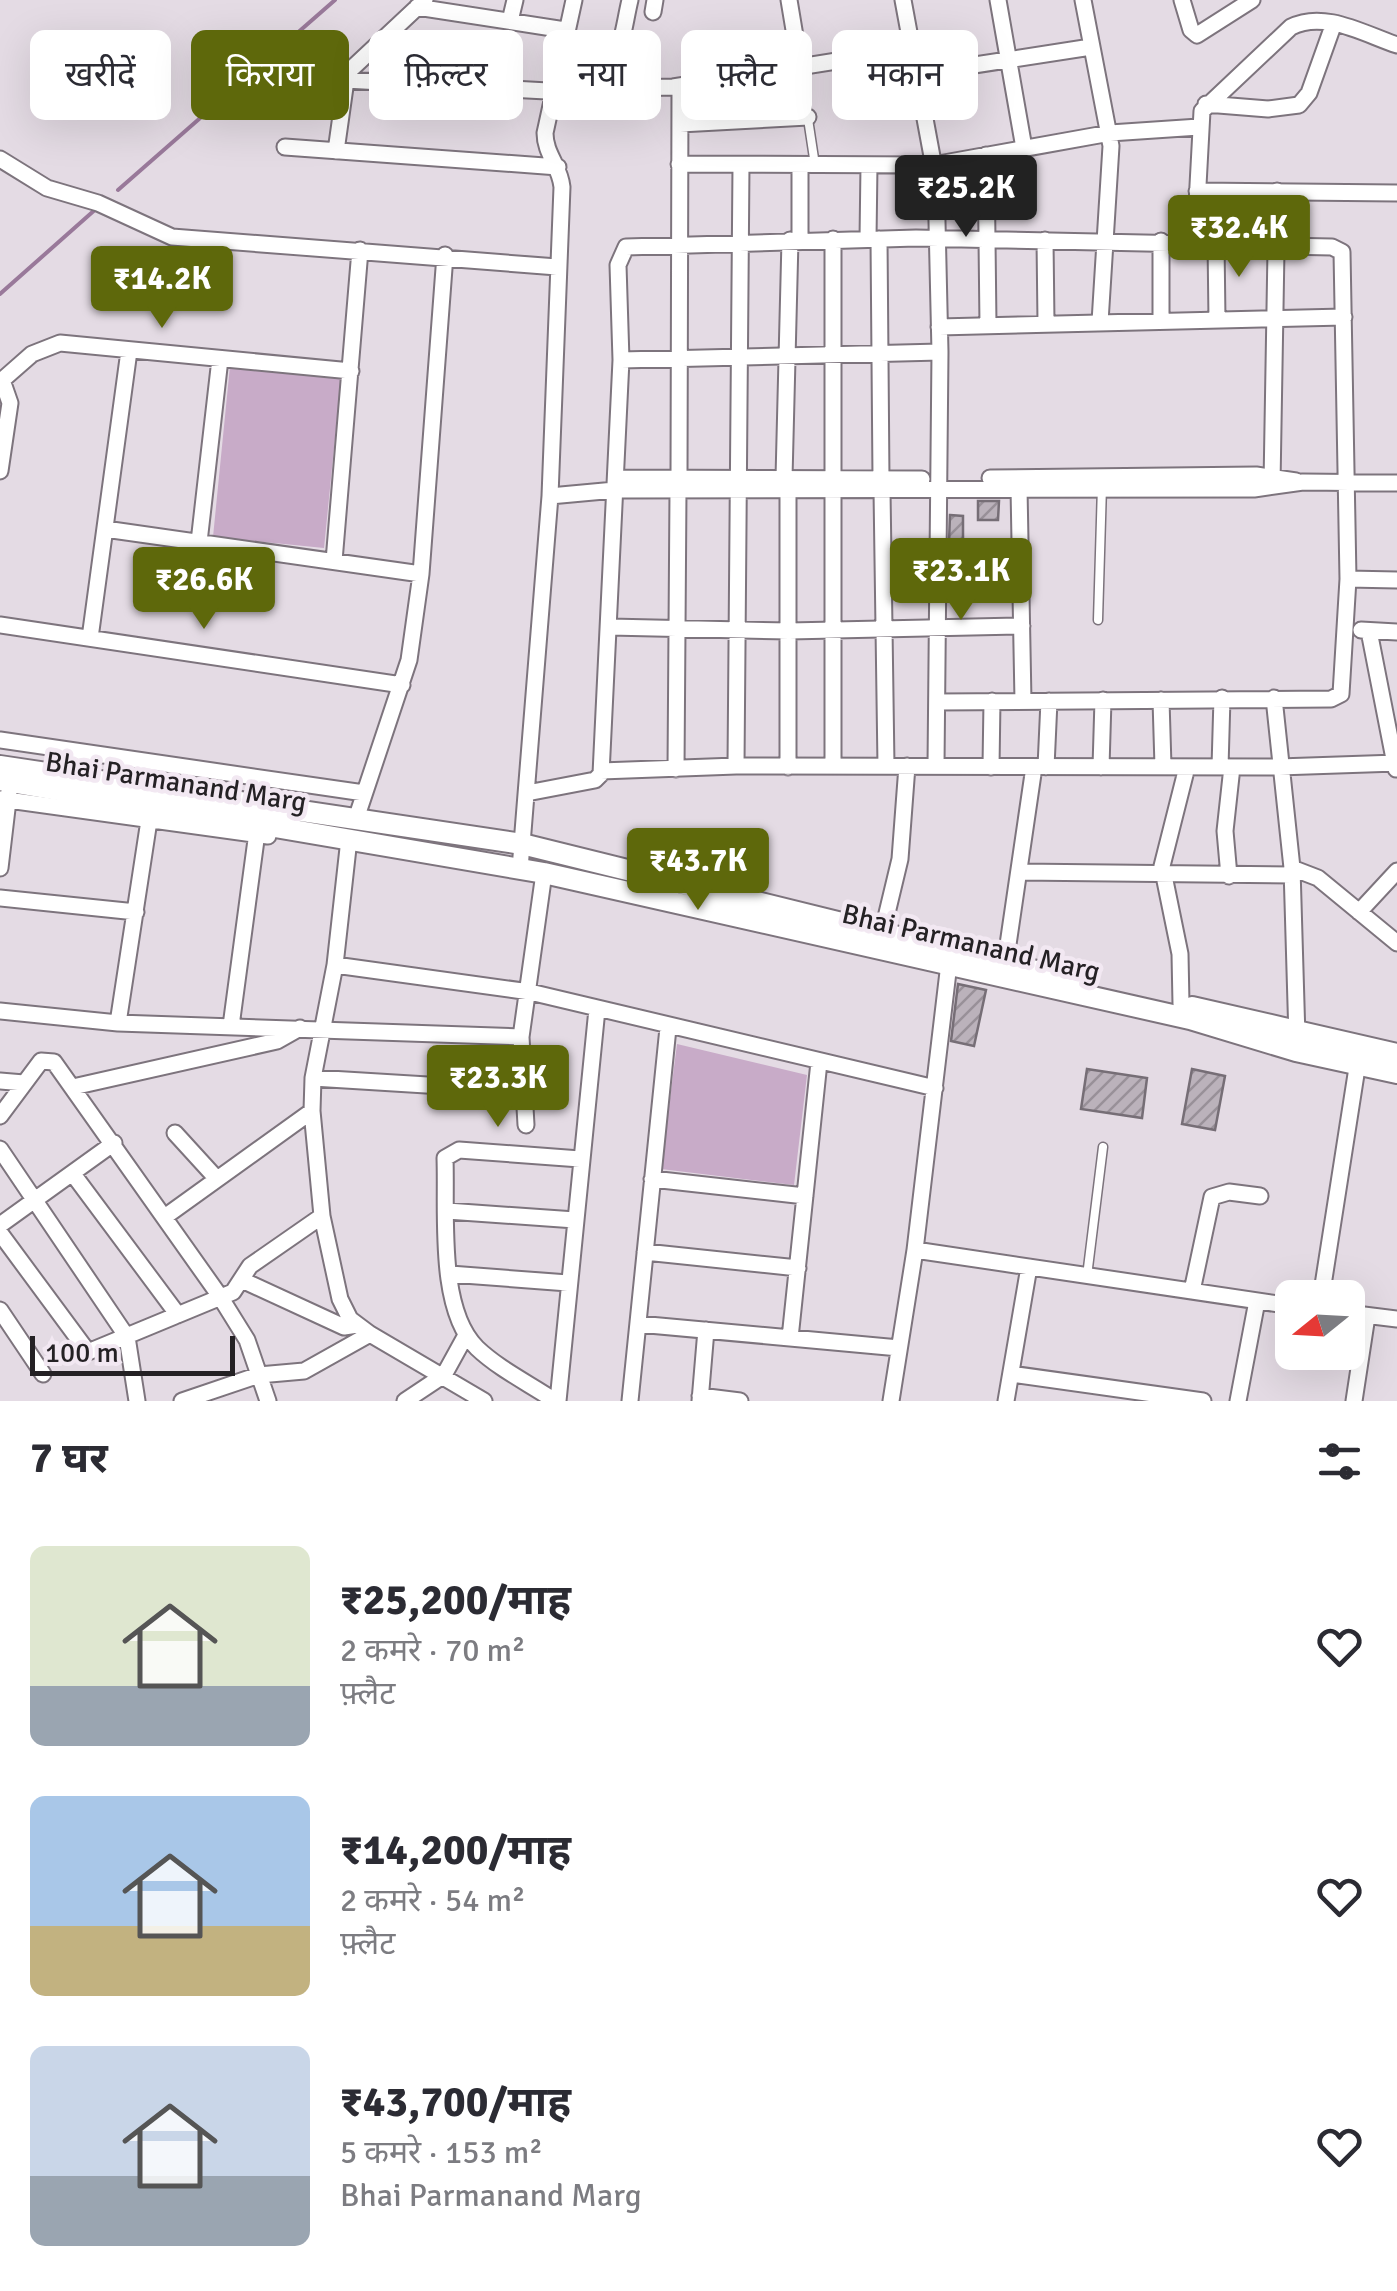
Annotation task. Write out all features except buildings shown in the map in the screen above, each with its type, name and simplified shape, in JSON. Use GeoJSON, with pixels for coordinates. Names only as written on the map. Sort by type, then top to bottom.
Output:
{"type":"FeatureCollection","features":[{"type":"Feature","properties":{"kind":"street"},"geometry":{"type":"LineString","coordinates":[[510,21],[514,0]]}},
{"type":"Feature","properties":{"kind":"street"},"geometry":{"type":"LineString","coordinates":[[349,73],[421,3],[565,30],[574,0]]}},
{"type":"Feature","properties":{"kind":"street"},"geometry":{"type":"LineString","coordinates":[[622,30],[630,0]]}},
{"type":"Feature","properties":{"kind":"street"},"geometry":{"type":"LineString","coordinates":[[789,0],[794,30]]}},
{"type":"Feature","properties":{"kind":"street"},"geometry":{"type":"LineString","coordinates":[[902,0],[908,30]]}},
{"type":"Feature","properties":{"kind":"street"},"geometry":{"type":"LineString","coordinates":[[998,0],[1024,148]]}},
{"type":"Feature","properties":{"kind":"street"},"geometry":{"type":"LineString","coordinates":[[1084,0],[1110,133],[1100,322]]}},
{"type":"Feature","properties":{"kind":"street"},"geometry":{"type":"LineString","coordinates":[[1182,0],[1190,30],[1198,35],[1252,0]]}},
{"type":"Feature","properties":{"kind":"street"},"geometry":{"type":"LineString","coordinates":[[1196,241],[1199,127],[1206,104],[1290,27],[1312,19],[1397,45]]}},
{"type":"Feature","properties":{"kind":"street"},"geometry":{"type":"LineString","coordinates":[[1206,104],[1268,109],[1299,105],[1306,100],[1334,23]]}},
{"type":"Feature","properties":{"kind":"street"},"geometry":{"type":"LineString","coordinates":[[978,65],[1091,47]]}},
{"type":"Feature","properties":{"kind":"street"},"geometry":{"type":"LineString","coordinates":[[349,80],[543,91]]}},
{"type":"Feature","properties":{"kind":"street"},"geometry":{"type":"LineString","coordinates":[[661,87],[680,86],[676,769]]}},
{"type":"Feature","properties":{"kind":"street"},"geometry":{"type":"LineString","coordinates":[[336,150],[340,120]]}},
{"type":"Feature","properties":{"kind":"street"},"geometry":{"type":"LineString","coordinates":[[520,869],[550,496],[562,187],[558,166],[545,146],[549,120]]}},
{"type":"Feature","properties":{"kind":"street"},"geometry":{"type":"LineString","coordinates":[[680,124],[753,120]]}},
{"type":"Feature","properties":{"kind":"street"},"geometry":{"type":"LineString","coordinates":[[925,120],[933,165],[940,352],[936,766]]}},
{"type":"Feature","properties":{"kind":"street"},"geometry":{"type":"LineString","coordinates":[[679,164],[933,165],[1110,133],[1199,127]]}},
{"type":"Feature","properties":{"kind":"street"},"geometry":{"type":"LineString","coordinates":[[285,148],[558,166]]}},
{"type":"Feature","properties":{"kind":"street"},"geometry":{"type":"LineString","coordinates":[[986,155],[988,325]]}},
{"type":"Feature","properties":{"kind":"street"},"geometry":{"type":"LineString","coordinates":[[0,159],[47,188],[98,203],[172,237],[445,255],[557,267]]}},
{"type":"Feature","properties":{"kind":"street"},"geometry":{"type":"LineString","coordinates":[[736,766],[735,484],[741,165]]}},
{"type":"Feature","properties":{"kind":"street"},"geometry":{"type":"LineString","coordinates":[[788,766],[789,356],[794,240],[807,165]]}},
{"type":"Feature","properties":{"kind":"street"},"geometry":{"type":"LineString","coordinates":[[870,165],[881,353],[886,766]]}},
{"type":"Feature","properties":{"kind":"street"},"geometry":{"type":"LineString","coordinates":[[1197,191],[1397,193]]}},
{"type":"Feature","properties":{"kind":"street"},"geometry":{"type":"LineString","coordinates":[[1272,482],[1277,191]]}},
{"type":"Feature","properties":{"kind":"street"},"geometry":{"type":"LineString","coordinates":[[526,793],[595,780],[601,771],[621,360],[620,255],[626,246],[989,239],[1196,241],[1332,247],[1342,252],[1348,578],[1342,694],[1331,698],[937,702]]}},
{"type":"Feature","properties":{"kind":"street"},"geometry":{"type":"LineString","coordinates":[[832,766],[834,240]]}},
{"type":"Feature","properties":{"kind":"street"},"geometry":{"type":"LineString","coordinates":[[1045,240],[1046,324]]}},
{"type":"Feature","properties":{"kind":"street"},"geometry":{"type":"LineString","coordinates":[[1161,321],[1162,241]]}},
{"type":"Feature","properties":{"kind":"street"},"geometry":{"type":"LineString","coordinates":[[1216,242],[1218,320]]}},
{"type":"Feature","properties":{"kind":"street"},"geometry":{"type":"LineString","coordinates":[[334,561],[360,250]]}},
{"type":"Feature","properties":{"kind":"street"},"geometry":{"type":"LineString","coordinates":[[445,255],[421,574],[402,685],[351,835],[335,965],[313,1078],[312,1111],[322,1216],[340,1299],[363,1329],[484,1401]]}},
{"type":"Feature","properties":{"kind":"street"},"geometry":{"type":"LineString","coordinates":[[939,327],[1344,317]]}},
{"type":"Feature","properties":{"kind":"street"},"geometry":{"type":"LineString","coordinates":[[0,472],[10,403],[1,381],[45,346],[60,343],[351,371]]}},
{"type":"Feature","properties":{"kind":"street"},"geometry":{"type":"LineString","coordinates":[[90,638],[130,351]]}},
{"type":"Feature","properties":{"kind":"street"},"geometry":{"type":"LineString","coordinates":[[621,360],[940,352]]}},
{"type":"Feature","properties":{"kind":"street"},"geometry":{"type":"LineString","coordinates":[[199,542],[220,359]]}},
{"type":"Feature","properties":{"kind":"street"},"geometry":{"type":"LineString","coordinates":[[937,484],[1019,488],[1051,483]]}},
{"type":"Feature","properties":{"kind":"street"},"geometry":{"type":"LineString","coordinates":[[550,496],[615,484],[1397,483]]}},
{"type":"Feature","properties":{"kind":"street"},"geometry":{"type":"LineString","coordinates":[[1019,488],[1023,701]]}},
{"type":"Feature","properties":{"kind":"street"},"geometry":{"type":"LineString","coordinates":[[106,530],[421,574]]}},
{"type":"Feature","properties":{"kind":"street"},"geometry":{"type":"LineString","coordinates":[[1348,578],[1397,580]]}},
{"type":"Feature","properties":{"kind":"street"},"geometry":{"type":"LineString","coordinates":[[0,625],[402,685]]}},
{"type":"Feature","properties":{"kind":"street"},"geometry":{"type":"LineString","coordinates":[[610,627],[789,631],[1022,626]]}},
{"type":"Feature","properties":{"kind":"street"},"geometry":{"type":"LineString","coordinates":[[1347,629],[1397,632]]}},
{"type":"Feature","properties":{"kind":"street"},"geometry":{"type":"LineString","coordinates":[[601,771],[736,766],[1396,766],[1369,631]]}},
{"type":"Feature","properties":{"kind":"street"},"geometry":{"type":"LineString","coordinates":[[1222,698],[1224,831],[1229,876]]}},
{"type":"Feature","properties":{"kind":"street"},"geometry":{"type":"LineString","coordinates":[[1274,698],[1292,872],[1297,1041]]}},
{"type":"Feature","properties":{"kind":"street"},"geometry":{"type":"LineString","coordinates":[[1101,768],[1103,700]]}},
{"type":"Feature","properties":{"kind":"street"},"geometry":{"type":"LineString","coordinates":[[1161,700],[1162,766]]}},
{"type":"Feature","properties":{"kind":"street"},"geometry":{"type":"LineString","coordinates":[[991,766],[992,701]]}},
{"type":"Feature","properties":{"kind":"street"},"geometry":{"type":"LineString","coordinates":[[1006,965],[1049,701]]}},
{"type":"Feature","properties":{"kind":"street"},"geometry":{"type":"LineString","coordinates":[[0,740],[364,793]]}},
{"type":"Feature","properties":{"kind":"street"},"geometry":{"type":"LineString","coordinates":[[882,934],[900,859],[906,766]]}},
{"type":"Feature","properties":{"kind":"street"},"geometry":{"type":"LineString","coordinates":[[1180,1004],[1180,954],[1163,876],[1187,766]]}},
{"type":"Feature","properties":{"kind":"street"},"geometry":{"type":"LineString","coordinates":[[0,868],[4,785]]}},
{"type":"Feature","properties":{"kind":"street","name":"Bhai Parmanand Marg"},"geometry":{"type":"LineString","coordinates":[[4,785],[257,827],[522,844],[882,934],[949,959],[1006,965],[1180,1004],[1297,1041]]}},
{"type":"Feature","properties":{"kind":"street","name":"Bhai Parmanand Marg"},"geometry":{"type":"LineString","coordinates":[[4,785],[351,835],[544,872],[949,959],[1190,1019],[1359,1055],[1397,1072]]}},
{"type":"Feature","properties":{"kind":"street"},"geometry":{"type":"LineString","coordinates":[[118,1023],[150,812]]}},
{"type":"Feature","properties":{"kind":"street"},"geometry":{"type":"LineString","coordinates":[[231,1026],[257,827]]}},
{"type":"Feature","properties":{"kind":"street"},"geometry":{"type":"LineString","coordinates":[[1358,912],[1397,870]]}},
{"type":"Feature","properties":{"kind":"street"},"geometry":{"type":"LineString","coordinates":[[526,1125],[521,1037],[544,872]]}},
{"type":"Feature","properties":{"kind":"street"},"geometry":{"type":"LineString","coordinates":[[1019,872],[1163,876],[1310,872],[1397,943]]}},
{"type":"Feature","properties":{"kind":"street"},"geometry":{"type":"LineString","coordinates":[[0,898],[136,912]]}},
{"type":"Feature","properties":{"kind":"street"},"geometry":{"type":"LineString","coordinates":[[891,1401],[915,1250],[949,959]]}},
{"type":"Feature","properties":{"kind":"street"},"geometry":{"type":"LineString","coordinates":[[335,965],[530,992],[668,1028],[935,1088]]}},
{"type":"Feature","properties":{"kind":"street"},"geometry":{"type":"LineString","coordinates":[[580,1159],[452,1150],[445,1158],[450,1274],[457,1316],[466,1335],[480,1350],[556,1401],[597,1009]]}},
{"type":"Feature","properties":{"kind":"street"},"geometry":{"type":"LineString","coordinates":[[0,1011],[118,1023],[521,1037]]}},
{"type":"Feature","properties":{"kind":"street"},"geometry":{"type":"LineString","coordinates":[[72,1087],[288,1038],[300,1028]]}},
{"type":"Feature","properties":{"kind":"street"},"geometry":{"type":"LineString","coordinates":[[630,1401],[668,1028]]}},
{"type":"Feature","properties":{"kind":"street","name":"Bhai Parmanand Marg"},"geometry":{"type":"LineString","coordinates":[[1359,1055],[1397,1054]]}},
{"type":"Feature","properties":{"kind":"street"},"geometry":{"type":"LineString","coordinates":[[1323,1280],[1359,1055]]}},
{"type":"Feature","properties":{"kind":"street"},"geometry":{"type":"LineString","coordinates":[[0,1116],[41,1061],[49,1059],[114,1143],[218,1295],[246,1340],[268,1401]]}},
{"type":"Feature","properties":{"kind":"street"},"geometry":{"type":"LineString","coordinates":[[790,1338],[819,1062]]}},
{"type":"Feature","properties":{"kind":"street"},"geometry":{"type":"LineString","coordinates":[[313,1078],[524,1090]]}},
{"type":"Feature","properties":{"kind":"street"},"geometry":{"type":"LineString","coordinates":[[0,1081],[24,1083]]}},
{"type":"Feature","properties":{"kind":"street"},"geometry":{"type":"LineString","coordinates":[[166,1216],[312,1111]]}},
{"type":"Feature","properties":{"kind":"street"},"geometry":{"type":"LineString","coordinates":[[176,1134],[217,1179]]}},
{"type":"Feature","properties":{"kind":"street"},"geometry":{"type":"LineString","coordinates":[[0,1224],[114,1143]]}},
{"type":"Feature","properties":{"kind":"street"},"geometry":{"type":"LineString","coordinates":[[0,1149],[127,1337],[136,1401]]}},
{"type":"Feature","properties":{"kind":"street"},"geometry":{"type":"LineString","coordinates":[[73,1174],[178,1316]]}},
{"type":"Feature","properties":{"kind":"street"},"geometry":{"type":"LineString","coordinates":[[652,1179],[805,1196]]}},
{"type":"Feature","properties":{"kind":"street"},"geometry":{"type":"LineString","coordinates":[[1192,1291],[1212,1197],[1229,1192],[1260,1196]]}},
{"type":"Feature","properties":{"kind":"street"},"geometry":{"type":"LineString","coordinates":[[447,1211],[575,1220]]}},
{"type":"Feature","properties":{"kind":"street"},"geometry":{"type":"LineString","coordinates":[[0,1234],[84,1350],[127,1337],[218,1295],[233,1292],[256,1261],[322,1216]]}},
{"type":"Feature","properties":{"kind":"street"},"geometry":{"type":"LineString","coordinates":[[915,1250],[1275,1304]]}},
{"type":"Feature","properties":{"kind":"street"},"geometry":{"type":"LineString","coordinates":[[645,1252],[798,1268]]}},
{"type":"Feature","properties":{"kind":"street"},"geometry":{"type":"LineString","coordinates":[[1006,1401],[1028,1267]]}},
{"type":"Feature","properties":{"kind":"street"},"geometry":{"type":"LineString","coordinates":[[450,1274],[568,1284]]}},
{"type":"Feature","properties":{"kind":"street"},"geometry":{"type":"LineString","coordinates":[[242,1280],[344,1327],[363,1329]]}},
{"type":"Feature","properties":{"kind":"street"},"geometry":{"type":"LineString","coordinates":[[1238,1401],[1256,1301]]}},
{"type":"Feature","properties":{"kind":"street"},"geometry":{"type":"LineString","coordinates":[[1354,1401],[1367,1316],[1397,1319]]}},
{"type":"Feature","properties":{"kind":"street"},"geometry":{"type":"LineString","coordinates":[[3,1321],[43,1374]]}},
{"type":"Feature","properties":{"kind":"street"},"geometry":{"type":"LineString","coordinates":[[638,1324],[900,1348]]}},
{"type":"Feature","properties":{"kind":"street"},"geometry":{"type":"LineString","coordinates":[[182,1401],[259,1375],[304,1371],[363,1329]]}},
{"type":"Feature","properties":{"kind":"street"},"geometry":{"type":"LineString","coordinates":[[706,1330],[700,1399],[740,1401]]}},
{"type":"Feature","properties":{"kind":"street"},"geometry":{"type":"LineString","coordinates":[[404,1401],[444,1375],[466,1335]]}},
{"type":"Feature","properties":{"kind":"street"},"geometry":{"type":"LineString","coordinates":[[1011,1374],[1115,1395],[1203,1401]]}},
{"type":"Feature","properties":{"kind":"lane"},"geometry":{"type":"LineString","coordinates":[[807,165],[808,120]]}},
{"type":"Feature","properties":{"kind":"lane"},"geometry":{"type":"LineString","coordinates":[[1098,620],[1102,483]]}},
{"type":"Feature","properties":{"kind":"lane"},"geometry":{"type":"LineString","coordinates":[[1087,1276],[1103,1147]]}},
{"type":"Feature","properties":{"kind":"shaded area"},"geometry":{"type":"Polygon","coordinates":[[[230,366],[341,378],[324,548],[213,537],[230,366]]]}},
{"type":"Feature","properties":{"kind":"shaded area"},"geometry":{"type":"Polygon","coordinates":[[[677,1044],[807,1075],[794,1185],[661,1169],[677,1044]]]}},
{"type":"Feature","properties":{"kind":"waterway"},"geometry":{"type":"LineString","coordinates":[[118,190],[335,0]]}},
{"type":"Feature","properties":{"kind":"waterway"},"geometry":{"type":"LineString","coordinates":[[0,294],[97,208]]}}]}
